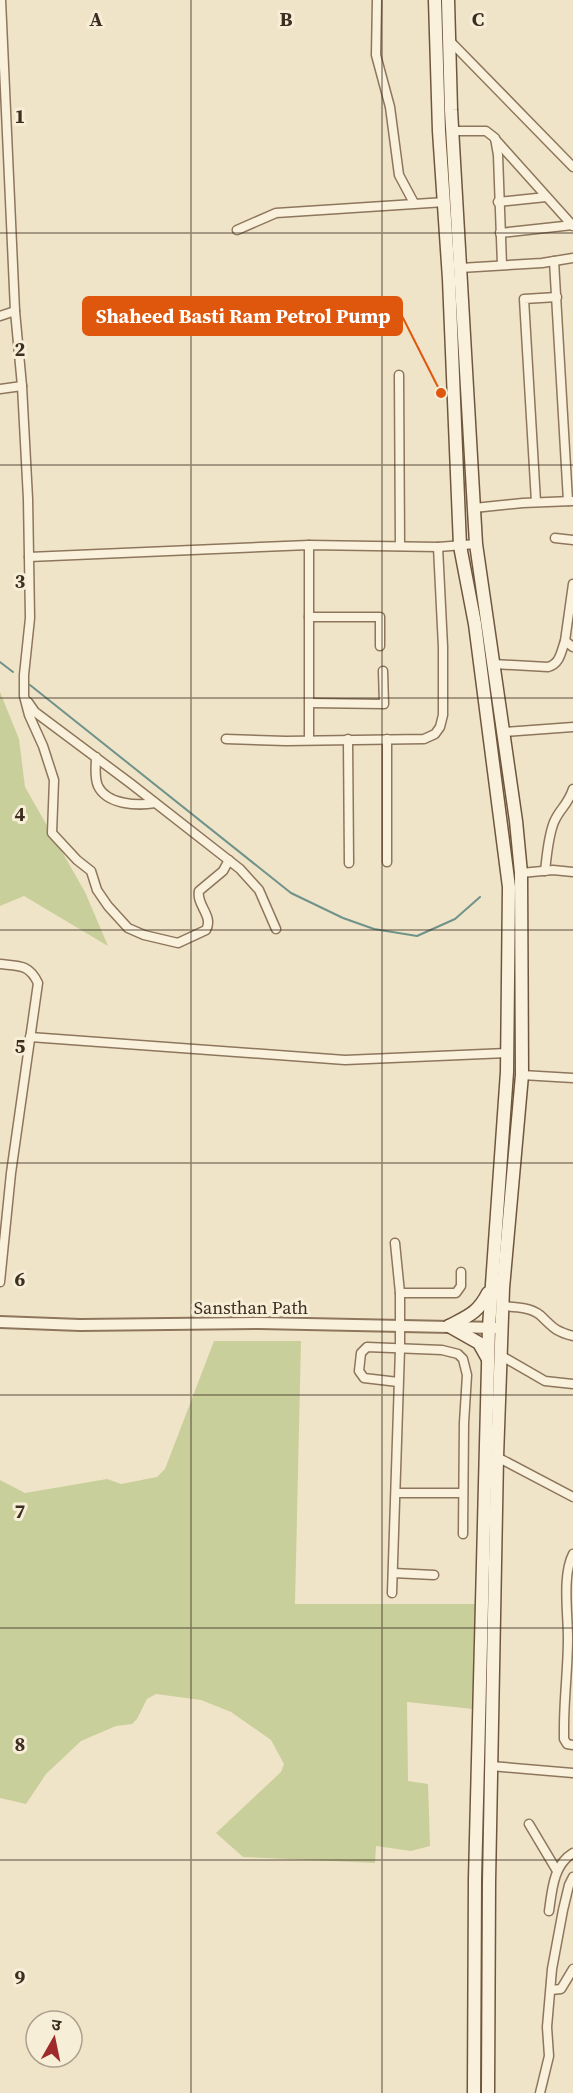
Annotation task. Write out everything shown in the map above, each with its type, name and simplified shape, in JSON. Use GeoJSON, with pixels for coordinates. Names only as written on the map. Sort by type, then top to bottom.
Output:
{"type":"FeatureCollection","features":[{"type":"Feature","properties":{"kind":"main road"},"geometry":{"type":"LineString","coordinates":[[435,0],[460,546],[475,624],[509,887],[507,1072],[491,1287],[495,1327],[475,1868],[474,2093]]}},
{"type":"Feature","properties":{"kind":"main road"},"geometry":{"type":"LineString","coordinates":[[454,0],[448,6],[449,39],[476,544],[504,732],[521,873],[522,1075],[502,1306],[495,1327]]}},
{"type":"Feature","properties":{"kind":"main road"},"geometry":{"type":"LineString","coordinates":[[449,1326],[473,1314],[481,1306],[491,1287]]}},
{"type":"Feature","properties":{"kind":"main road"},"geometry":{"type":"LineString","coordinates":[[449,1326],[473,1338],[494,1357],[497,1457],[488,2093]]}},
{"type":"Feature","properties":{"kind":"street"},"geometry":{"type":"LineString","coordinates":[[1,0],[4,196],[22,386],[28,499],[30,618],[24,696],[29,715],[44,746],[54,780],[52,833],[77,860],[91,871],[97,890],[128,928],[144,935],[178,943],[203,933],[209,925],[198,899],[199,891],[223,872],[229,860]]}},
{"type":"Feature","properties":{"kind":"street"},"geometry":{"type":"LineString","coordinates":[[376,0],[376,55],[390,107],[399,175],[414,203]]}},
{"type":"Feature","properties":{"kind":"street"},"geometry":{"type":"LineString","coordinates":[[435,39],[449,39],[573,167]]}},
{"type":"Feature","properties":{"kind":"street"},"geometry":{"type":"LineString","coordinates":[[453,131],[486,131],[495,138],[573,225]]}},
{"type":"Feature","properties":{"kind":"street"},"geometry":{"type":"LineString","coordinates":[[495,138],[498,155],[502,265]]}},
{"type":"Feature","properties":{"kind":"street"},"geometry":{"type":"LineString","coordinates":[[498,202],[546,197]]}},
{"type":"Feature","properties":{"kind":"street"},"geometry":{"type":"LineString","coordinates":[[237,230],[276,213],[445,202]]}},
{"type":"Feature","properties":{"kind":"street"},"geometry":{"type":"LineString","coordinates":[[500,233],[573,225]]}},
{"type":"Feature","properties":{"kind":"street"},"geometry":{"type":"LineString","coordinates":[[460,268],[573,258]]}},
{"type":"Feature","properties":{"kind":"street"},"geometry":{"type":"LineString","coordinates":[[474,508],[571,501],[554,261]]}},
{"type":"Feature","properties":{"kind":"street"},"geometry":{"type":"LineString","coordinates":[[536,502],[524,299],[557,297]]}},
{"type":"Feature","properties":{"kind":"street"},"geometry":{"type":"LineString","coordinates":[[0,316],[15,310]]}},
{"type":"Feature","properties":{"kind":"street"},"geometry":{"type":"LineString","coordinates":[[399,375],[400,546]]}},
{"type":"Feature","properties":{"kind":"street"},"geometry":{"type":"LineString","coordinates":[[0,389],[22,386]]}},
{"type":"Feature","properties":{"kind":"street"},"geometry":{"type":"LineString","coordinates":[[555,538],[573,540]]}},
{"type":"Feature","properties":{"kind":"street"},"geometry":{"type":"LineString","coordinates":[[29,557],[309,545],[438,547],[476,544]]}},
{"type":"Feature","properties":{"kind":"street"},"geometry":{"type":"LineString","coordinates":[[309,545],[309,739]]}},
{"type":"Feature","properties":{"kind":"street"},"geometry":{"type":"LineString","coordinates":[[226,739],[278,741],[424,739],[435,734],[440,727],[443,715],[443,647],[438,547]]}},
{"type":"Feature","properties":{"kind":"street"},"geometry":{"type":"LineString","coordinates":[[494,664],[548,667],[554,665],[565,641],[572,606],[573,584]]}},
{"type":"Feature","properties":{"kind":"street"},"geometry":{"type":"LineString","coordinates":[[309,617],[380,617],[380,646]]}},
{"type":"Feature","properties":{"kind":"street"},"geometry":{"type":"LineString","coordinates":[[565,641],[573,647]]}},
{"type":"Feature","properties":{"kind":"street"},"geometry":{"type":"LineString","coordinates":[[310,703],[384,704],[383,671]]}},
{"type":"Feature","properties":{"kind":"street"},"geometry":{"type":"LineString","coordinates":[[24,696],[35,712],[240,869],[259,890],[276,929]]}},
{"type":"Feature","properties":{"kind":"street"},"geometry":{"type":"LineString","coordinates":[[504,732],[573,727]]}},
{"type":"Feature","properties":{"kind":"street"},"geometry":{"type":"LineString","coordinates":[[348,739],[349,863]]}},
{"type":"Feature","properties":{"kind":"street"},"geometry":{"type":"LineString","coordinates":[[387,739],[385,794],[387,861]]}},
{"type":"Feature","properties":{"kind":"street"},"geometry":{"type":"LineString","coordinates":[[96,757],[97,785],[103,793],[129,804],[155,803]]}},
{"type":"Feature","properties":{"kind":"street"},"geometry":{"type":"LineString","coordinates":[[545,871],[554,823],[568,802],[573,789]]}},
{"type":"Feature","properties":{"kind":"street"},"geometry":{"type":"LineString","coordinates":[[521,873],[573,872]]}},
{"type":"Feature","properties":{"kind":"street"},"geometry":{"type":"LineString","coordinates":[[0,964],[22,966],[33,971],[38,983],[11,1173],[0,1282]]}},
{"type":"Feature","properties":{"kind":"street"},"geometry":{"type":"LineString","coordinates":[[30,1037],[345,1060],[507,1053]]}},
{"type":"Feature","properties":{"kind":"street"},"geometry":{"type":"LineString","coordinates":[[522,1075],[573,1078]]}},
{"type":"Feature","properties":{"kind":"street"},"geometry":{"type":"LineString","coordinates":[[392,1593],[400,1349],[400,1293],[395,1243]]}},
{"type":"Feature","properties":{"kind":"street"},"geometry":{"type":"LineString","coordinates":[[400,1293],[456,1293],[461,1286],[461,1272]]}},
{"type":"Feature","properties":{"kind":"street"},"geometry":{"type":"LineString","coordinates":[[502,1306],[530,1310],[540,1315],[548,1325],[573,1336]]}},
{"type":"Feature","properties":{"kind":"street","name":"Sansthan Path"},"geometry":{"type":"LineString","coordinates":[[0,1322],[80,1325],[260,1323],[495,1327]]}},
{"type":"Feature","properties":{"kind":"street"},"geometry":{"type":"LineString","coordinates":[[398,1382],[363,1378],[359,1371],[359,1360],[366,1347],[442,1350],[458,1354],[463,1359],[467,1375],[463,1534]]}},
{"type":"Feature","properties":{"kind":"street"},"geometry":{"type":"LineString","coordinates":[[494,1357],[545,1381],[573,1384]]}},
{"type":"Feature","properties":{"kind":"street"},"geometry":{"type":"LineString","coordinates":[[497,1457],[573,1497]]}},
{"type":"Feature","properties":{"kind":"street"},"geometry":{"type":"LineString","coordinates":[[396,1493],[463,1493]]}},
{"type":"Feature","properties":{"kind":"street"},"geometry":{"type":"LineString","coordinates":[[573,1554],[567,1589],[568,1640],[564,1739],[567,1744],[573,1745]]}},
{"type":"Feature","properties":{"kind":"street"},"geometry":{"type":"LineString","coordinates":[[393,1573],[434,1575]]}},
{"type":"Feature","properties":{"kind":"street"},"geometry":{"type":"LineString","coordinates":[[491,1766],[573,1773]]}},
{"type":"Feature","properties":{"kind":"street"},"geometry":{"type":"LineString","coordinates":[[529,1824],[557,1871]]}},
{"type":"Feature","properties":{"kind":"street"},"geometry":{"type":"LineString","coordinates":[[549,1911],[557,1871],[567,1857],[573,1853]]}},
{"type":"Feature","properties":{"kind":"street"},"geometry":{"type":"LineString","coordinates":[[540,2093],[549,2056],[547,2027],[552,1969],[563,1910],[573,1877]]}},
{"type":"Feature","properties":{"kind":"street"},"geometry":{"type":"LineString","coordinates":[[551,1990],[561,1989],[573,1969]]}},
{"type":"Feature","properties":{"kind":"green space"},"geometry":{"type":"Polygon","coordinates":[[[0,692],[19,739],[25,787],[85,892],[108,946],[24,896],[0,906],[0,692]]]}},
{"type":"Feature","properties":{"kind":"green space"},"geometry":{"type":"Polygon","coordinates":[[[214,1341],[301,1341],[295,1604],[476,1604],[473,1709],[407,1702],[408,1781],[428,1784],[430,1846],[411,1851],[376,1846],[375,1863],[243,1857],[216,1833],[281,1772],[284,1764],[271,1740],[231,1712],[201,1700],[156,1694],[147,1699],[132,1724],[116,1726],[81,1741],[46,1774],[26,1804],[0,1798],[0,1480],[25,1493],[107,1479],[121,1484],[157,1477],[165,1469],[214,1341]]]}},
{"type":"Feature","properties":{"kind":"waterway"},"geometry":{"type":"LineString","coordinates":[[0,662],[13,672]]}},
{"type":"Feature","properties":{"kind":"waterway"},"geometry":{"type":"LineString","coordinates":[[30,685],[291,893],[343,918],[374,929],[417,936],[455,919],[480,897]]}},
{"type":"Feature","properties":{"kind":"place","name":"Shaheed Basti Ram Petrol Pump"},"geometry":{"type":"Point","coordinates":[441,393]}}]}
